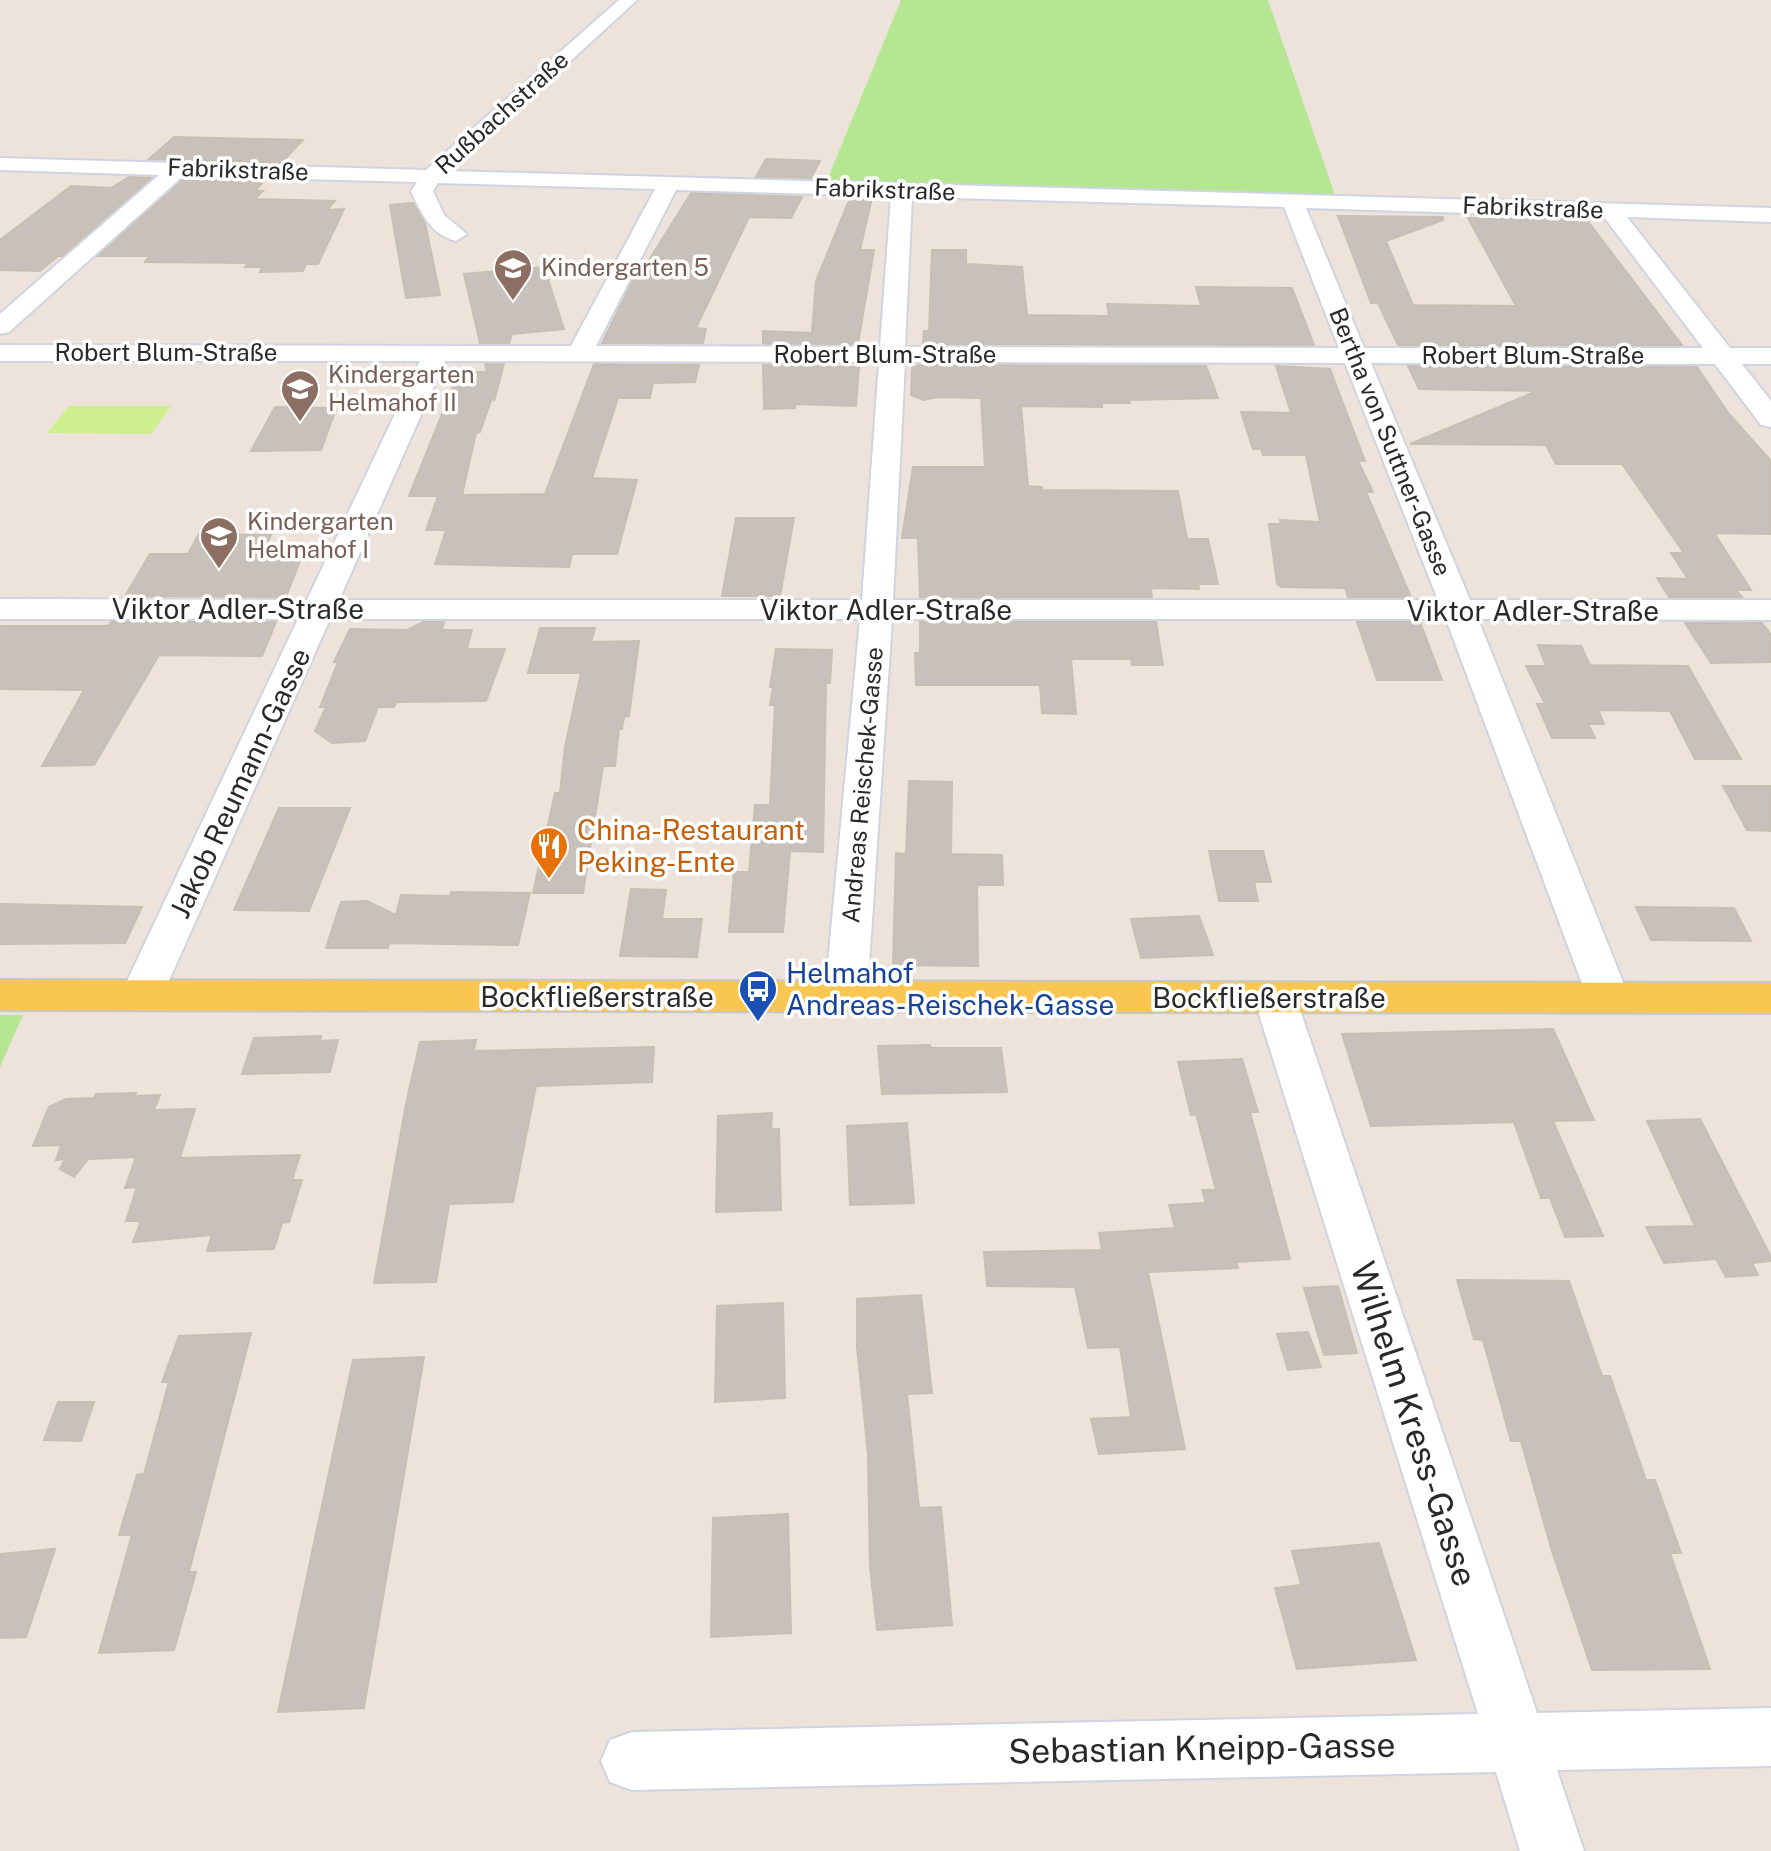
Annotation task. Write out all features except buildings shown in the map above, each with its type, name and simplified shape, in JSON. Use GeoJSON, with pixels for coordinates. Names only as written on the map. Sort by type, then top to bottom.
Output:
{"type":"FeatureCollection","features":[{"type":"Feature","properties":{"kind":"main road","name":"Bockfließerstraße"},"geometry":{"type":"LineString","coordinates":[[0,995],[1771,998]]}},
{"type":"Feature","properties":{"kind":"street","name":"Rußbachstraße"},"geometry":{"type":"LineString","coordinates":[[456,234],[435,219],[422,191],[432,176],[629,0]]}},
{"type":"Feature","properties":{"kind":"street","name":"Fabrikstraße"},"geometry":{"type":"LineString","coordinates":[[0,164],[1771,215]]}},
{"type":"Feature","properties":{"kind":"street"},"geometry":{"type":"LineString","coordinates":[[0,327],[178,169]]}},
{"type":"Feature","properties":{"kind":"street"},"geometry":{"type":"LineString","coordinates":[[579,355],[669,183]]}},
{"type":"Feature","properties":{"kind":"street","name":"Andreas Reischek-Gasse"},"geometry":{"type":"LineString","coordinates":[[846,996],[877,610],[902,190]]}},
{"type":"Feature","properties":{"kind":"street","name":"Bertha von Suttner-Gasse"},"geometry":{"type":"LineString","coordinates":[[1292,201],[1459,612],[1608,997]]}},
{"type":"Feature","properties":{"kind":"street"},"geometry":{"type":"LineString","coordinates":[[1611,211],[1771,419]]}},
{"type":"Feature","properties":{"kind":"street","name":"Robert Blum-Straße"},"geometry":{"type":"LineString","coordinates":[[0,353],[1771,356]]}},
{"type":"Feature","properties":{"kind":"street","name":"Jakob Reumann-Gasse"},"geometry":{"type":"LineString","coordinates":[[142,994],[436,354]]}},
{"type":"Feature","properties":{"kind":"street","name":"Viktor Adler-Straße"},"geometry":{"type":"LineString","coordinates":[[0,609],[1771,610]]}},
{"type":"Feature","properties":{"kind":"street","name":"Wilhelm Kress-Gasse"},"geometry":{"type":"LineString","coordinates":[[1275,998],[1552,1851]]}},
{"type":"Feature","properties":{"kind":"street","name":"Sebastian Kneipp-Gasse"},"geometry":{"type":"LineString","coordinates":[[632,1761],[1771,1737]]}},
{"type":"Feature","properties":{"kind":"green space"},"geometry":{"type":"Polygon","coordinates":[[[901,0],[1268,0],[1336,198],[826,183],[901,0]]]}},
{"type":"Feature","properties":{"kind":"green space"},"geometry":{"type":"Polygon","coordinates":[[[69,406],[171,406],[151,434],[47,433],[69,406]]]}},
{"type":"Feature","properties":{"kind":"green space"},"geometry":{"type":"Polygon","coordinates":[[[0,1015],[23,1015],[0,1067],[0,1015]]]}},
{"type":"Feature","properties":{"kind":"place","name":"Kindergarten 5"},"geometry":{"type":"Point","coordinates":[513,302]}},
{"type":"Feature","properties":{"kind":"place","name":"Kindergarten Helmahof II"},"geometry":{"type":"Point","coordinates":[300,423]}},
{"type":"Feature","properties":{"kind":"place","name":"Kindergarten Helmahof I"},"geometry":{"type":"Point","coordinates":[219,570]}},
{"type":"Feature","properties":{"kind":"place","name":"China-Restaurant Peking-Ente"},"geometry":{"type":"Point","coordinates":[549,880]}},
{"type":"Feature","properties":{"kind":"place","name":"Helmahof Andreas-Reischek-Gasse"},"geometry":{"type":"Point","coordinates":[758,1023]}}]}
